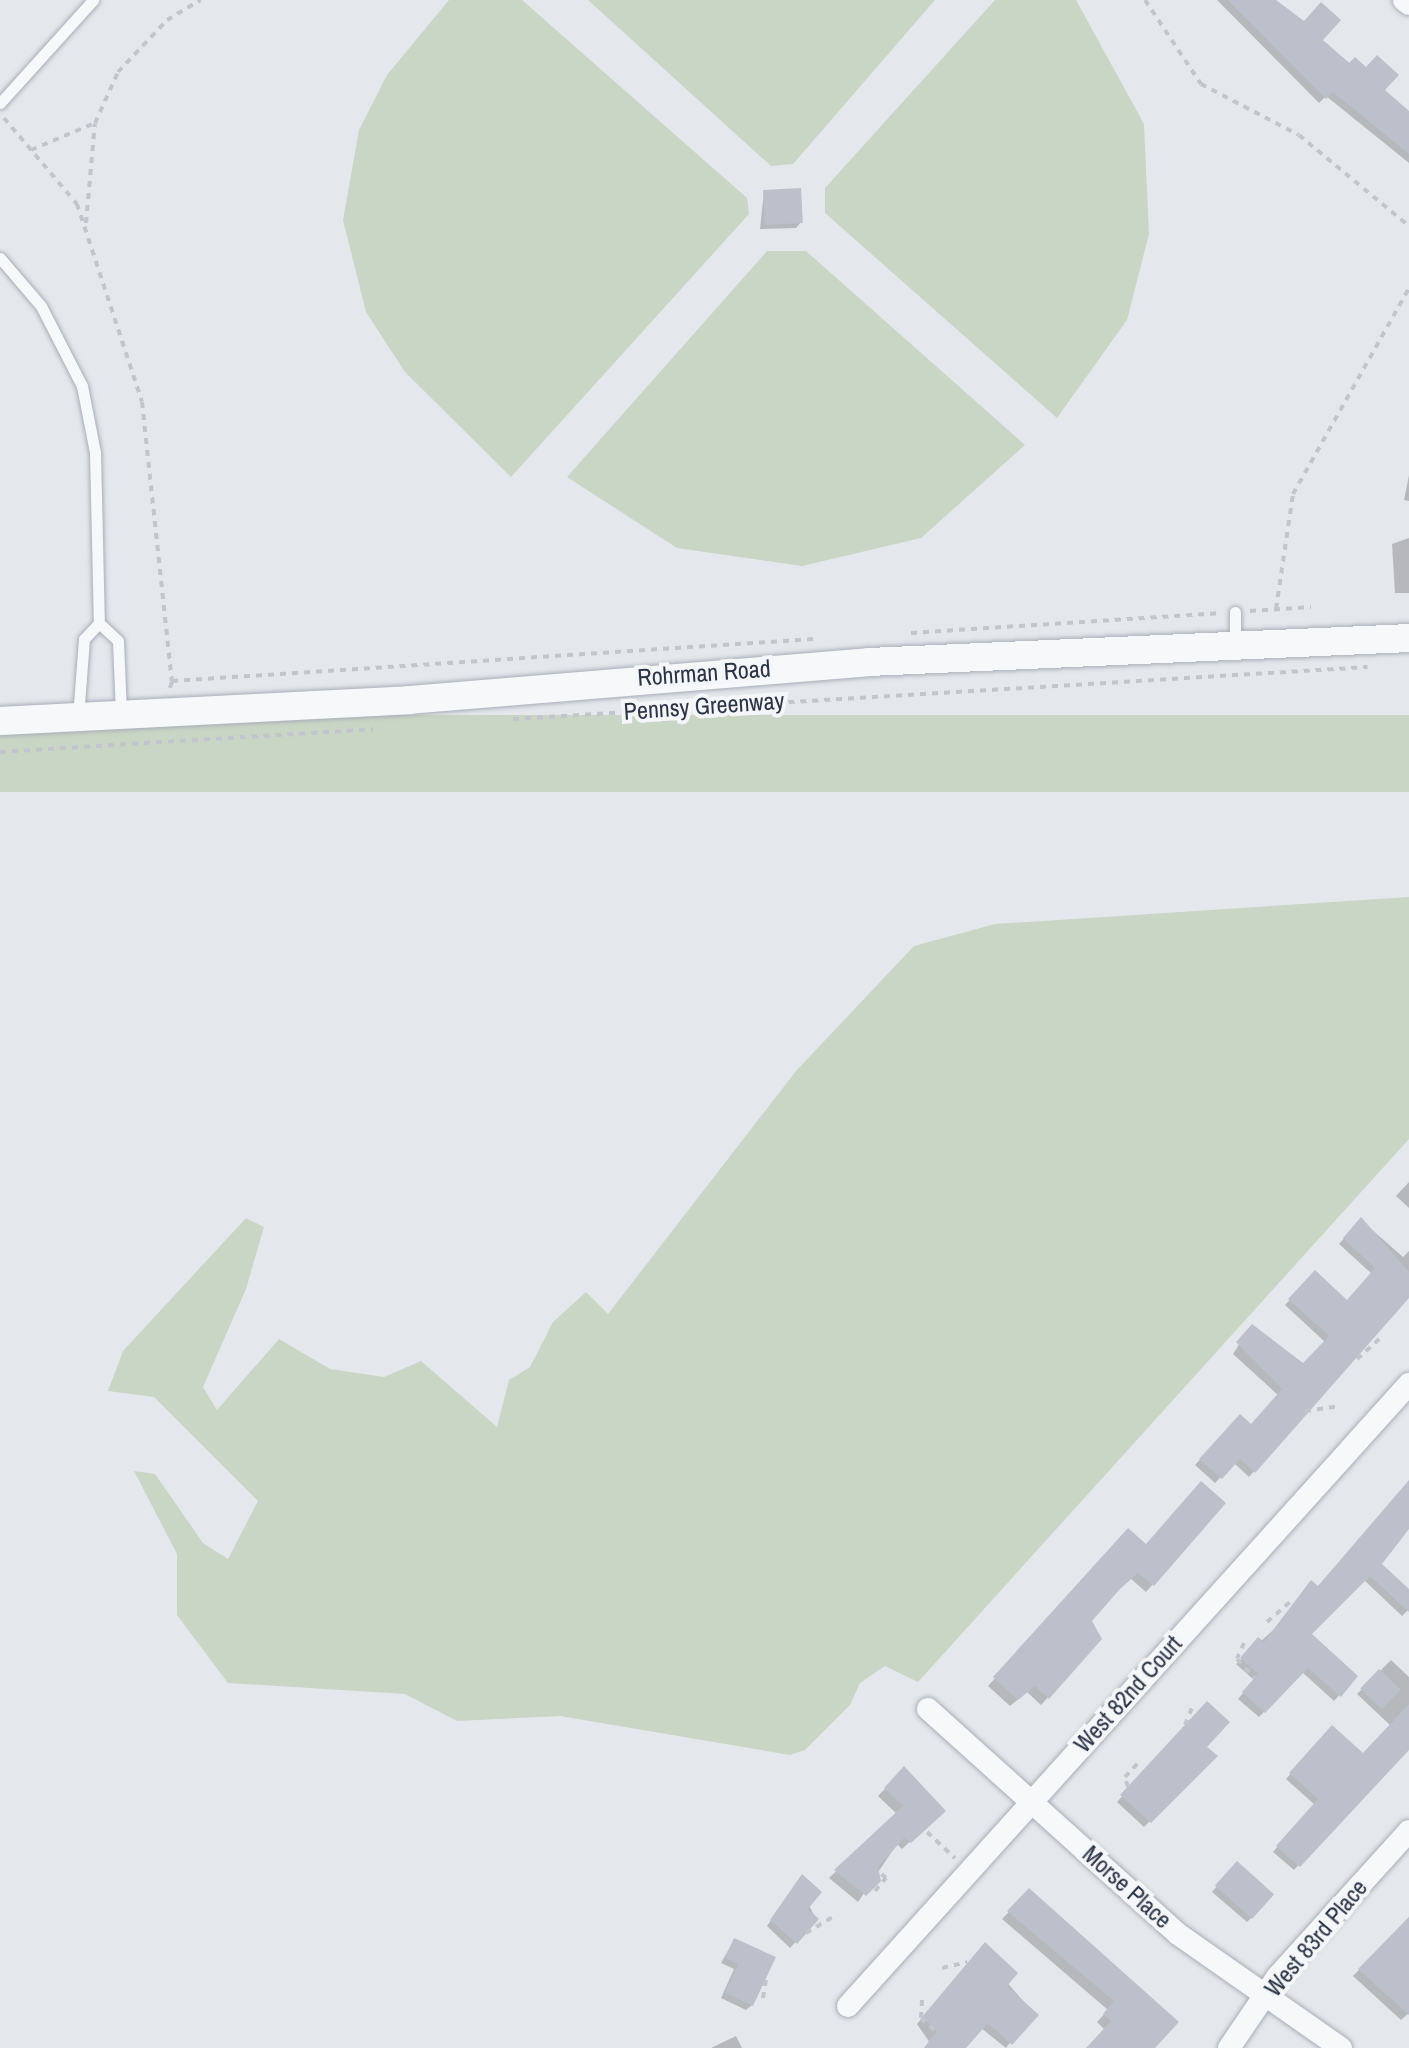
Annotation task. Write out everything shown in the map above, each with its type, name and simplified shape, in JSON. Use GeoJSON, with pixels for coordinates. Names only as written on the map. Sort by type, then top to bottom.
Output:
{"type":"FeatureCollection","features":[{"type":"Feature","properties":{"kind":"street"},"geometry":{"type":"LineString","coordinates":[[1404,0],[1409,4]]}},
{"type":"Feature","properties":{"kind":"street","name":"Rohrman Road"},"geometry":{"type":"LineString","coordinates":[[0,721],[160,714],[783,667],[1409,638]]}},
{"type":"Feature","properties":{"kind":"street","name":"West 82nd Court"},"geometry":{"type":"LineString","coordinates":[[848,2006],[1409,1384]]}},
{"type":"Feature","properties":{"kind":"street","name":"Morse Place"},"geometry":{"type":"LineString","coordinates":[[928,1709],[1178,1934],[1341,2048]]}},
{"type":"Feature","properties":{"kind":"street","name":"West 83rd Place"},"geometry":{"type":"LineString","coordinates":[[1229,2048],[1264,1997],[1409,1831]]}},
{"type":"Feature","properties":{"kind":"lane"},"geometry":{"type":"LineString","coordinates":[[0,103],[93,0]]}},
{"type":"Feature","properties":{"kind":"lane"},"geometry":{"type":"LineString","coordinates":[[0,258],[41,306],[82,386],[95,452],[99,623],[84,639],[78,718]]}},
{"type":"Feature","properties":{"kind":"lane"},"geometry":{"type":"LineString","coordinates":[[1235,612],[1235,645]]}},
{"type":"Feature","properties":{"kind":"lane"},"geometry":{"type":"LineString","coordinates":[[99,623],[118,641],[121,715]]}},
{"type":"Feature","properties":{"kind":"path"},"geometry":{"type":"LineString","coordinates":[[86,226],[95,123],[118,72],[167,20],[200,0]]}},
{"type":"Feature","properties":{"kind":"path"},"geometry":{"type":"LineString","coordinates":[[1145,0],[1201,84],[1299,135],[1409,226]]}},
{"type":"Feature","properties":{"kind":"path"},"geometry":{"type":"LineString","coordinates":[[0,113],[77,204],[142,402],[172,681],[160,714],[162,744]]}},
{"type":"Feature","properties":{"kind":"path"},"geometry":{"type":"LineString","coordinates":[[31,150],[95,123]]}},
{"type":"Feature","properties":{"kind":"path"},"geometry":{"type":"LineString","coordinates":[[1276,609],[1293,494],[1409,288]]}},
{"type":"Feature","properties":{"kind":"path"},"geometry":{"type":"LineString","coordinates":[[902,633],[1311,607]]}},
{"type":"Feature","properties":{"kind":"path"},"geometry":{"type":"LineString","coordinates":[[172,681],[823,639]]}},
{"type":"Feature","properties":{"kind":"path","name":"Pennsy Greenway"},"geometry":{"type":"LineString","coordinates":[[507,719],[1379,667]]}},
{"type":"Feature","properties":{"kind":"path"},"geometry":{"type":"LineString","coordinates":[[0,752],[384,728]]}},
{"type":"Feature","properties":{"kind":"path"},"geometry":{"type":"LineString","coordinates":[[1357,1359],[1379,1339]]}},
{"type":"Feature","properties":{"kind":"path"},"geometry":{"type":"LineString","coordinates":[[1305,1411],[1339,1406]]}},
{"type":"Feature","properties":{"kind":"path"},"geometry":{"type":"LineString","coordinates":[[1267,1622],[1290,1602]]}},
{"type":"Feature","properties":{"kind":"path"},"geometry":{"type":"LineString","coordinates":[[1244,1643],[1237,1659],[1255,1678]]}},
{"type":"Feature","properties":{"kind":"path"},"geometry":{"type":"LineString","coordinates":[[1185,1725],[1192,1708]]}},
{"type":"Feature","properties":{"kind":"path"},"geometry":{"type":"LineString","coordinates":[[1128,1787],[1125,1777],[1138,1763]]}},
{"type":"Feature","properties":{"kind":"path"},"geometry":{"type":"LineString","coordinates":[[927,1832],[969,1870]]}},
{"type":"Feature","properties":{"kind":"path"},"geometry":{"type":"LineString","coordinates":[[875,1891],[886,1878],[878,1871]]}},
{"type":"Feature","properties":{"kind":"path"},"geometry":{"type":"LineString","coordinates":[[806,1933],[833,1917]]}},
{"type":"Feature","properties":{"kind":"path"},"geometry":{"type":"LineString","coordinates":[[942,1968],[967,1962]]}},
{"type":"Feature","properties":{"kind":"path"},"geometry":{"type":"LineString","coordinates":[[763,1998],[766,1978]]}},
{"type":"Feature","properties":{"kind":"path"},"geometry":{"type":"LineString","coordinates":[[922,2000],[921,2018],[936,2032]]}},
{"type":"Feature","properties":{"kind":"green space"},"geometry":{"type":"Polygon","coordinates":[[[449,0],[522,0],[747,198],[749,214],[511,477],[405,372],[366,312],[343,220],[359,130],[387,75],[449,0]]]}},
{"type":"Feature","properties":{"kind":"green space"},"geometry":{"type":"Polygon","coordinates":[[[588,0],[935,0],[793,164],[771,166],[588,0]]]}},
{"type":"Feature","properties":{"kind":"green space"},"geometry":{"type":"Polygon","coordinates":[[[995,0],[1076,0],[1144,124],[1149,234],[1127,320],[1057,418],[825,213],[825,188],[995,0]]]}},
{"type":"Feature","properties":{"kind":"green space"},"geometry":{"type":"Polygon","coordinates":[[[767,251],[806,251],[1025,445],[921,538],[802,566],[677,548],[567,477],[767,251]]]}},
{"type":"Feature","properties":{"kind":"green space"},"geometry":{"type":"Polygon","coordinates":[[[0,715],[1409,715],[1409,792],[0,792],[0,715]]]}},
{"type":"Feature","properties":{"kind":"green space"},"geometry":{"type":"Polygon","coordinates":[[[1409,897],[1409,1139],[918,1682],[885,1666],[860,1683],[850,1705],[805,1750],[790,1755],[560,1716],[457,1721],[405,1694],[228,1683],[177,1615],[177,1554],[134,1471],[155,1474],[203,1543],[228,1559],[258,1501],[154,1397],[108,1391],[123,1351],[246,1218],[264,1227],[246,1289],[203,1387],[217,1410],[279,1339],[330,1369],[384,1377],[421,1361],[497,1427],[509,1380],[530,1367],[553,1322],[586,1292],[608,1314],[796,1071],[914,946],[995,924],[1409,897]]]}},
{"type":"Feature","properties":{"kind":"building"},"geometry":{"type":"Polygon","coordinates":[[[1228,0],[1276,0],[1304,21],[1321,2],[1341,20],[1323,40],[1349,63],[1355,57],[1366,67],[1377,55],[1399,75],[1385,90],[1409,111],[1409,154],[1333,92],[1326,99],[1228,0]]]}},
{"type":"Feature","properties":{"kind":"building"},"geometry":{"type":"Polygon","coordinates":[[[801,188],[803,223],[765,225],[763,190],[801,188]]]}},
{"type":"Feature","properties":{"kind":"building"},"geometry":{"type":"Polygon","coordinates":[[[1361,1217],[1409,1272],[1409,1298],[1255,1473],[1240,1459],[1222,1479],[1199,1459],[1240,1414],[1251,1424],[1282,1389],[1236,1342],[1252,1324],[1303,1363],[1329,1336],[1288,1299],[1315,1270],[1347,1300],[1375,1268],[1343,1238],[1361,1217]]]}},
{"type":"Feature","properties":{"kind":"building"},"geometry":{"type":"Polygon","coordinates":[[[1409,1480],[1409,1529],[1382,1564],[1409,1589],[1409,1612],[1370,1576],[1312,1634],[1358,1676],[1341,1697],[1308,1668],[1265,1713],[1242,1692],[1258,1674],[1240,1658],[1258,1637],[1264,1642],[1311,1580],[1318,1586],[1409,1480]]]}},
{"type":"Feature","properties":{"kind":"building"},"geometry":{"type":"Polygon","coordinates":[[[1201,1481],[1226,1503],[1154,1586],[1138,1573],[1120,1589],[1092,1621],[1102,1639],[1049,1699],[1035,1686],[1018,1700],[993,1677],[1128,1528],[1146,1544],[1201,1481]]]}},
{"type":"Feature","properties":{"kind":"building"},"geometry":{"type":"Polygon","coordinates":[[[1379,1669],[1401,1690],[1382,1709],[1360,1688],[1379,1669]]]}},
{"type":"Feature","properties":{"kind":"building"},"geometry":{"type":"Polygon","coordinates":[[[1207,1701],[1230,1722],[1207,1747],[1218,1756],[1151,1823],[1120,1795],[1207,1701]]]}},
{"type":"Feature","properties":{"kind":"building"},"geometry":{"type":"Polygon","coordinates":[[[1409,1704],[1409,1750],[1300,1867],[1276,1846],[1318,1799],[1289,1773],[1332,1725],[1363,1753],[1409,1704]]]}},
{"type":"Feature","properties":{"kind":"building"},"geometry":{"type":"Polygon","coordinates":[[[904,1766],[946,1811],[911,1843],[904,1838],[878,1867],[881,1881],[866,1896],[834,1870],[903,1806],[884,1788],[904,1766]]]}},
{"type":"Feature","properties":{"kind":"building"},"geometry":{"type":"Polygon","coordinates":[[[1237,1861],[1274,1894],[1252,1919],[1215,1886],[1237,1861]]]}},
{"type":"Feature","properties":{"kind":"building"},"geometry":{"type":"Polygon","coordinates":[[[802,1874],[822,1892],[808,1909],[819,1919],[797,1944],[770,1920],[802,1874]]]}},
{"type":"Feature","properties":{"kind":"building"},"geometry":{"type":"Polygon","coordinates":[[[1029,1888],[1179,2022],[1155,2048],[1086,2048],[1111,2021],[1103,2014],[1114,2001],[1007,1911],[1029,1888]]]}},
{"type":"Feature","properties":{"kind":"building"},"geometry":{"type":"Polygon","coordinates":[[[1409,1917],[1409,2015],[1358,1969],[1409,1917]]]}},
{"type":"Feature","properties":{"kind":"building"},"geometry":{"type":"Polygon","coordinates":[[[734,1938],[776,1957],[753,2006],[725,1993],[738,1964],[725,1958],[734,1938]]]}},
{"type":"Feature","properties":{"kind":"building"},"geometry":{"type":"Polygon","coordinates":[[[985,1942],[1018,1973],[1007,1986],[1039,2015],[1012,2045],[988,2023],[966,2048],[924,2048],[937,2030],[922,2017],[985,1942]]]}}]}
